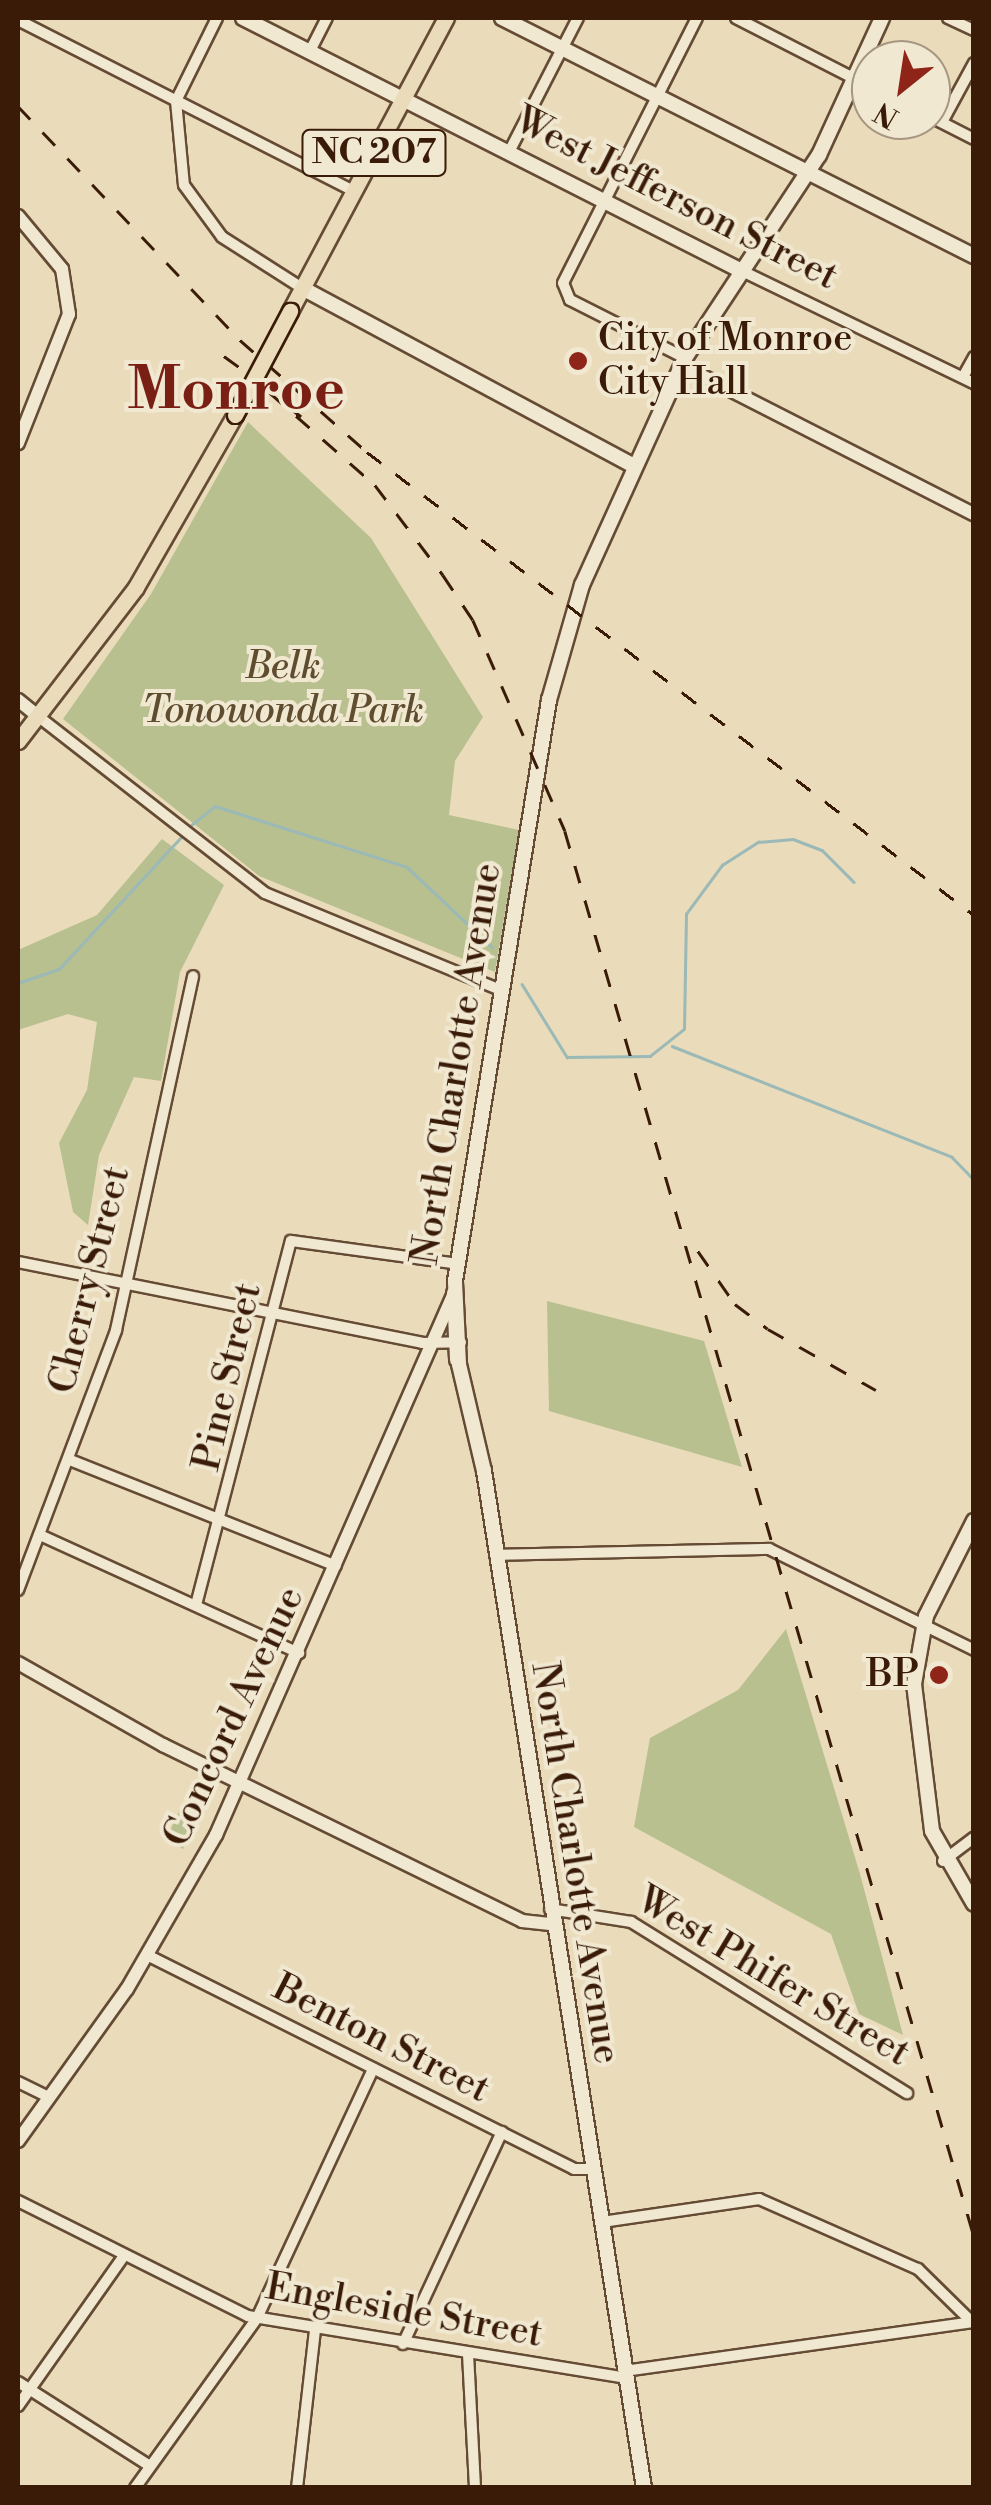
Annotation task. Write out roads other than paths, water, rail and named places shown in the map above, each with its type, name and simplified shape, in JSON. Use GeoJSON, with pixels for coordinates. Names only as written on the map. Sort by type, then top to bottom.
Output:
{"type":"FeatureCollection","features":[{"type":"Feature","properties":{"kind":"main road","name":"West Jefferson Street"},"geometry":{"type":"LineString","coordinates":[[243,18],[740,270]]}},
{"type":"Feature","properties":{"kind":"main road","name":"NC 207"},"geometry":{"type":"LineString","coordinates":[[18,741],[156,557],[446,18]]}},
{"type":"Feature","properties":{"kind":"main road"},"geometry":{"type":"LineString","coordinates":[[502,18],[974,256]]}},
{"type":"Feature","properties":{"kind":"main road","name":"North Charlotte Avenue"},"geometry":{"type":"LineString","coordinates":[[644,2488],[549,1917],[494,1555],[459,1364],[454,1293],[500,990],[560,656],[632,465],[683,362],[851,106]]}},
{"type":"Feature","properties":{"kind":"main road"},"geometry":{"type":"LineString","coordinates":[[302,288],[632,465]]}},
{"type":"Feature","properties":{"kind":"main road"},"geometry":{"type":"LineString","coordinates":[[974,1521],[924,1622],[914,1684],[927,1810],[943,1860],[974,1904]]}},
{"type":"Feature","properties":{"kind":"street"},"geometry":{"type":"LineString","coordinates":[[217,18],[176,102],[176,155],[196,205],[234,246],[302,288]]}},
{"type":"Feature","properties":{"kind":"street"},"geometry":{"type":"LineString","coordinates":[[310,51],[327,18]]}},
{"type":"Feature","properties":{"kind":"street"},"geometry":{"type":"LineString","coordinates":[[509,152],[578,18]]}},
{"type":"Feature","properties":{"kind":"street"},"geometry":{"type":"LineString","coordinates":[[697,18],[563,283],[567,296],[683,362],[974,514]]}},
{"type":"Feature","properties":{"kind":"street"},"geometry":{"type":"LineString","coordinates":[[736,18],[851,77]]}},
{"type":"Feature","properties":{"kind":"street"},"geometry":{"type":"LineString","coordinates":[[948,18],[974,30]]}},
{"type":"Feature","properties":{"kind":"street"},"geometry":{"type":"LineString","coordinates":[[18,20],[354,191]]}},
{"type":"Feature","properties":{"kind":"street"},"geometry":{"type":"LineString","coordinates":[[951,98],[974,63]]}},
{"type":"Feature","properties":{"kind":"street"},"geometry":{"type":"LineString","coordinates":[[951,128],[974,139]]}},
{"type":"Feature","properties":{"kind":"street"},"geometry":{"type":"LineString","coordinates":[[18,216],[62,269],[69,314],[18,443]]}},
{"type":"Feature","properties":{"kind":"street","name":"West Jefferson Street"},"geometry":{"type":"LineString","coordinates":[[740,270],[968,380]]}},
{"type":"Feature","properties":{"kind":"street"},"geometry":{"type":"LineString","coordinates":[[968,380],[974,357]]}},
{"type":"Feature","properties":{"kind":"street"},"geometry":{"type":"LineString","coordinates":[[18,700],[207,852],[284,902],[500,990]]}},
{"type":"Feature","properties":{"kind":"street","name":"Cherry Street"},"geometry":{"type":"LineString","coordinates":[[18,1590],[70,1460],[125,1280],[193,976]]}},
{"type":"Feature","properties":{"kind":"street","name":"Pine Street"},"geometry":{"type":"LineString","coordinates":[[196,1605],[224,1521],[273,1310],[294,1238],[458,1264]]}},
{"type":"Feature","properties":{"kind":"street"},"geometry":{"type":"LineString","coordinates":[[18,1262],[125,1280],[433,1344],[456,1343]]}},
{"type":"Feature","properties":{"kind":"street","name":"Concord Avenue"},"geometry":{"type":"LineString","coordinates":[[18,2141],[148,1955],[242,1782],[454,1293]]}},
{"type":"Feature","properties":{"kind":"street"},"geometry":{"type":"LineString","coordinates":[[70,1460],[336,1566]]}},
{"type":"Feature","properties":{"kind":"street"},"geometry":{"type":"LineString","coordinates":[[40,1535],[300,1653]]}},
{"type":"Feature","properties":{"kind":"street"},"geometry":{"type":"LineString","coordinates":[[494,1555],[770,1549],[974,1650]]}},
{"type":"Feature","properties":{"kind":"street","name":"West Phifer Street"},"geometry":{"type":"LineString","coordinates":[[18,1663],[242,1782],[522,1921],[599,1910],[630,1922],[908,2093]]}},
{"type":"Feature","properties":{"kind":"street"},"geometry":{"type":"LineString","coordinates":[[943,1860],[974,1838]]}},
{"type":"Feature","properties":{"kind":"street","name":"Benton Street"},"geometry":{"type":"LineString","coordinates":[[148,1955],[502,2132],[590,2168]]}},
{"type":"Feature","properties":{"kind":"street"},"geometry":{"type":"LineString","coordinates":[[134,2488],[257,2318],[373,2068]]}},
{"type":"Feature","properties":{"kind":"street"},"geometry":{"type":"LineString","coordinates":[[18,2082],[50,2097]]}},
{"type":"Feature","properties":{"kind":"street"},"geometry":{"type":"LineString","coordinates":[[403,2344],[502,2132]]}},
{"type":"Feature","properties":{"kind":"street"},"geometry":{"type":"LineString","coordinates":[[602,2222],[759,2199],[918,2269],[953,2294],[973,2322]]}},
{"type":"Feature","properties":{"kind":"street","name":"Engleside Street"},"geometry":{"type":"LineString","coordinates":[[18,2201],[257,2318],[315,2331],[625,2374],[973,2322]]}},
{"type":"Feature","properties":{"kind":"street"},"geometry":{"type":"LineString","coordinates":[[18,2406],[124,2256]]}},
{"type":"Feature","properties":{"kind":"street"},"geometry":{"type":"LineString","coordinates":[[297,2488],[315,2331]]}},
{"type":"Feature","properties":{"kind":"street"},"geometry":{"type":"LineString","coordinates":[[468,2354],[474,2488]]}},
{"type":"Feature","properties":{"kind":"street"},"geometry":{"type":"LineString","coordinates":[[18,2382],[150,2466]]}},
{"type":"Feature","properties":{"kind":"waterway"},"geometry":{"type":"LineString","coordinates":[[189,827],[215,806],[407,867],[492,947]]}},
{"type":"Feature","properties":{"kind":"waterway"},"geometry":{"type":"LineString","coordinates":[[18,983],[59,969],[184,834]]}},
{"type":"Feature","properties":{"kind":"waterway"},"geometry":{"type":"LineString","coordinates":[[522,984],[567,1057],[650,1056],[684,1029],[686,914],[722,865],[758,842],[793,839],[822,850],[854,882]]}},
{"type":"Feature","properties":{"kind":"waterway"},"geometry":{"type":"LineString","coordinates":[[672,1046],[952,1157],[974,1180]]}},
{"type":"Feature","properties":{"kind":"railway"},"geometry":{"type":"LineString","coordinates":[[18,106],[240,340],[367,452],[974,915]]}},
{"type":"Feature","properties":{"kind":"railway"},"geometry":{"type":"LineString","coordinates":[[224,356],[239,367]]}},
{"type":"Feature","properties":{"kind":"railway"},"geometry":{"type":"LineString","coordinates":[[301,417],[269,392],[375,485],[443,575],[473,620],[565,831],[974,2236]]}},
{"type":"Feature","properties":{"kind":"railway"},"geometry":{"type":"LineString","coordinates":[[698,1251],[735,1304],[768,1329],[876,1390]]}},
{"type":"Feature","properties":{"kind":"place","name":"City of Monroe City Hall"},"geometry":{"type":"Point","coordinates":[578,361]}},
{"type":"Feature","properties":{"kind":"place","name":"BP"},"geometry":{"type":"Point","coordinates":[939,1675]}},
{"type":"Feature","properties":{"kind":"district","name":"Monroe"},"geometry":{"type":"Point","coordinates":[236,391]}},
{"type":"Feature","properties":{"kind":"park label","name":"Belk Tonowonda Park"},"geometry":{"type":"Point","coordinates":[283,689]}}]}
